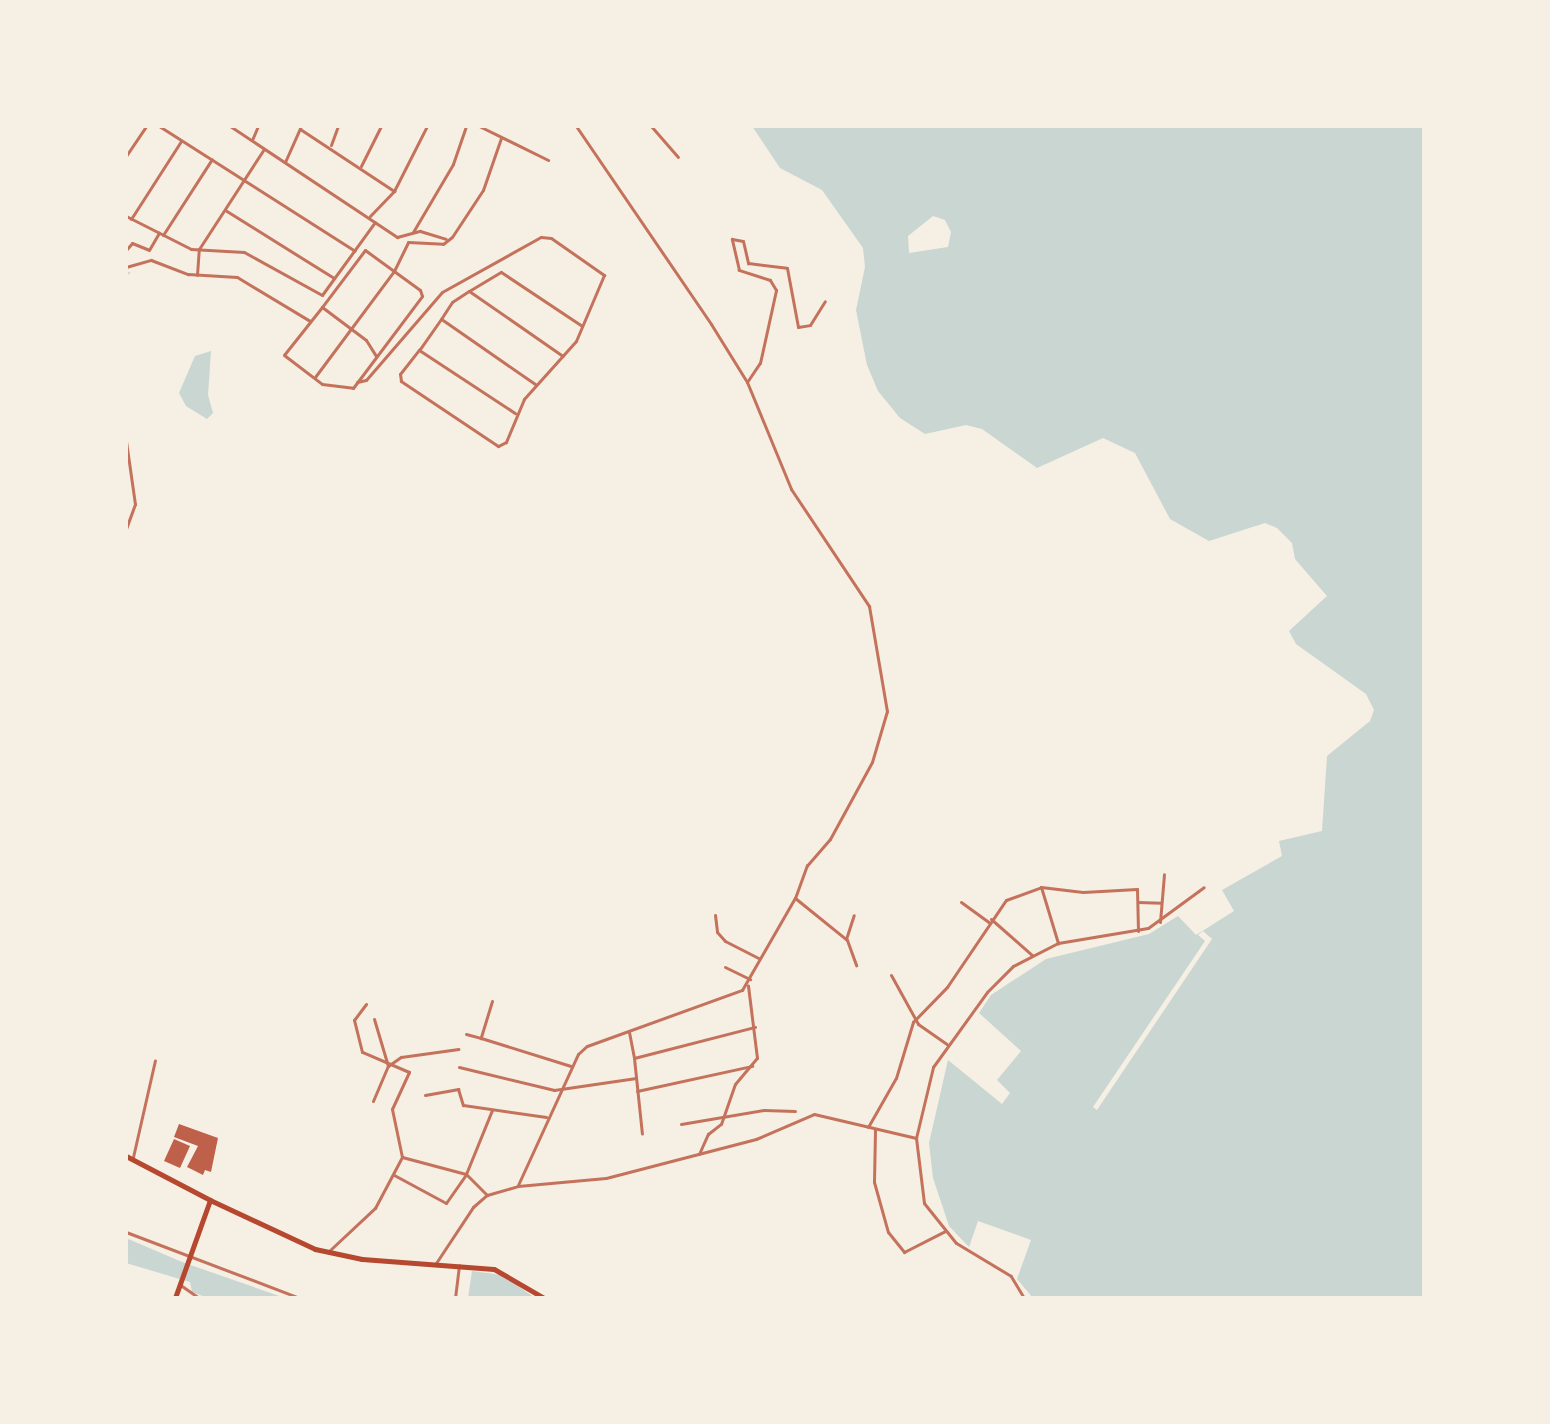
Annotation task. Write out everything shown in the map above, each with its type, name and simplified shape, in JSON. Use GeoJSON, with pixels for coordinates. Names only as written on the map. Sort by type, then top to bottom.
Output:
{"type":"FeatureCollection","features":[{"type":"Feature","properties":{"kind":"main road"},"geometry":{"type":"LineString","coordinates":[[129,1157],[210,1200],[329,1253],[506,1272],[544,1298]]}},
{"type":"Feature","properties":{"kind":"main road"},"geometry":{"type":"LineString","coordinates":[[175,1298],[210,1200]]}},
{"type":"Feature","properties":{"kind":"street"},"geometry":{"type":"LineString","coordinates":[[126,156],[146,126]]}},
{"type":"Feature","properties":{"kind":"street"},"geometry":{"type":"LineString","coordinates":[[159,126],[355,251]]}},
{"type":"Feature","properties":{"kind":"street"},"geometry":{"type":"LineString","coordinates":[[230,126],[370,216],[397,237],[413,232],[446,239]]}},
{"type":"Feature","properties":{"kind":"street"},"geometry":{"type":"LineString","coordinates":[[252,140],[258,126]]}},
{"type":"Feature","properties":{"kind":"street"},"geometry":{"type":"LineString","coordinates":[[330,146],[338,126]]}},
{"type":"Feature","properties":{"kind":"street"},"geometry":{"type":"LineString","coordinates":[[361,166],[381,126]]}},
{"type":"Feature","properties":{"kind":"street"},"geometry":{"type":"LineString","coordinates":[[370,216],[394,191],[427,126]]}},
{"type":"Feature","properties":{"kind":"street"},"geometry":{"type":"LineString","coordinates":[[413,232],[448,175],[466,126]]}},
{"type":"Feature","properties":{"kind":"street"},"geometry":{"type":"LineString","coordinates":[[479,126],[548,160]]}},
{"type":"Feature","properties":{"kind":"street"},"geometry":{"type":"LineString","coordinates":[[576,126],[747,382],[791,489],[869,606],[887,711],[872,762],[830,839],[807,865],[795,898],[750,979],[748,984],[757,1058],[735,1084],[725,1114],[699,1154]]}},
{"type":"Feature","properties":{"kind":"street"},"geometry":{"type":"LineString","coordinates":[[651,126],[678,157]]}},
{"type":"Feature","properties":{"kind":"street"},"geometry":{"type":"LineString","coordinates":[[285,162],[300,128],[394,191]]}},
{"type":"Feature","properties":{"kind":"street"},"geometry":{"type":"LineString","coordinates":[[315,377],[394,271],[408,242],[443,244],[483,190],[501,138]]}},
{"type":"Feature","properties":{"kind":"street"},"geometry":{"type":"LineString","coordinates":[[181,140],[128,218],[161,234],[199,249],[244,252],[322,295],[375,222]]}},
{"type":"Feature","properties":{"kind":"street"},"geometry":{"type":"LineString","coordinates":[[197,275],[199,249],[264,149]]}},
{"type":"Feature","properties":{"kind":"street"},"geometry":{"type":"LineString","coordinates":[[126,250],[132,243],[149,250],[212,159]]}},
{"type":"Feature","properties":{"kind":"street"},"geometry":{"type":"LineString","coordinates":[[225,210],[335,278]]}},
{"type":"Feature","properties":{"kind":"street"},"geometry":{"type":"LineString","coordinates":[[357,382],[366,380],[442,292],[541,237],[551,238],[604,275],[582,326],[563,356],[536,384],[516,414],[506,442],[498,446],[401,381],[400,374],[452,302],[501,272],[582,326]]}},
{"type":"Feature","properties":{"kind":"street"},"geometry":{"type":"LineString","coordinates":[[747,382],[760,363],[776,290],[772,281],[739,270],[732,239],[743,241],[748,263],[787,268],[798,327],[810,325],[825,301]]}},
{"type":"Feature","properties":{"kind":"street"},"geometry":{"type":"LineString","coordinates":[[365,250],[422,296],[353,388],[322,384],[284,355],[322,307],[365,250]]}},
{"type":"Feature","properties":{"kind":"street"},"geometry":{"type":"LineString","coordinates":[[126,267],[151,260],[197,275],[237,277],[310,321]]}},
{"type":"Feature","properties":{"kind":"street"},"geometry":{"type":"LineString","coordinates":[[469,291],[563,356]]}},
{"type":"Feature","properties":{"kind":"street"},"geometry":{"type":"LineString","coordinates":[[322,307],[352,328],[376,356]]}},
{"type":"Feature","properties":{"kind":"street"},"geometry":{"type":"LineString","coordinates":[[441,319],[536,384]]}},
{"type":"Feature","properties":{"kind":"street"},"geometry":{"type":"LineString","coordinates":[[419,350],[516,414]]}},
{"type":"Feature","properties":{"kind":"street"},"geometry":{"type":"LineString","coordinates":[[126,441],[128,467],[133,482],[133,516],[126,529]]}},
{"type":"Feature","properties":{"kind":"street"},"geometry":{"type":"LineString","coordinates":[[126,481],[133,482]]}},
{"type":"Feature","properties":{"kind":"street"},"geometry":{"type":"LineString","coordinates":[[1160,922],[1164,874]]}},
{"type":"Feature","properties":{"kind":"street"},"geometry":{"type":"LineString","coordinates":[[1041,887],[1058,943]]}},
{"type":"Feature","properties":{"kind":"street"},"geometry":{"type":"LineString","coordinates":[[868,1127],[896,1078],[916,1020],[947,987],[1006,900],[1041,887],[1083,892],[1137,889],[1138,931]]}},
{"type":"Feature","properties":{"kind":"street"},"geometry":{"type":"LineString","coordinates":[[1024,1298],[1011,1276],[970,1253],[945,1231],[918,1187],[916,1138],[925,1089],[947,1044],[987,992],[1032,955],[1058,943],[1138,931],[1160,922],[1204,887]]}},
{"type":"Feature","properties":{"kind":"street"},"geometry":{"type":"LineString","coordinates":[[795,898],[846,939],[856,965]]}},
{"type":"Feature","properties":{"kind":"street"},"geometry":{"type":"LineString","coordinates":[[961,902],[1032,955]]}},
{"type":"Feature","properties":{"kind":"street"},"geometry":{"type":"LineString","coordinates":[[1138,902],[1161,903]]}},
{"type":"Feature","properties":{"kind":"street"},"geometry":{"type":"LineString","coordinates":[[715,915],[717,932],[725,941],[759,958]]}},
{"type":"Feature","properties":{"kind":"street"},"geometry":{"type":"LineString","coordinates":[[846,939],[854,915]]}},
{"type":"Feature","properties":{"kind":"street"},"geometry":{"type":"LineString","coordinates":[[725,967],[750,979]]}},
{"type":"Feature","properties":{"kind":"street"},"geometry":{"type":"LineString","coordinates":[[891,975],[916,1020],[947,1044]]}},
{"type":"Feature","properties":{"kind":"street"},"geometry":{"type":"LineString","coordinates":[[518,1186],[559,1090],[571,1066],[587,1046],[734,994],[748,984]]}},
{"type":"Feature","properties":{"kind":"street"},"geometry":{"type":"LineString","coordinates":[[481,1038],[492,1001]]}},
{"type":"Feature","properties":{"kind":"street"},"geometry":{"type":"LineString","coordinates":[[329,1253],[333,1242],[375,1208],[402,1157],[392,1109],[409,1072],[368,1058],[354,1030],[358,1012],[366,1004]]}},
{"type":"Feature","properties":{"kind":"street"},"geometry":{"type":"LineString","coordinates":[[374,1019],[388,1066]]}},
{"type":"Feature","properties":{"kind":"street"},"geometry":{"type":"LineString","coordinates":[[634,1058],[755,1027]]}},
{"type":"Feature","properties":{"kind":"street"},"geometry":{"type":"LineString","coordinates":[[629,1032],[642,1134]]}},
{"type":"Feature","properties":{"kind":"street"},"geometry":{"type":"LineString","coordinates":[[466,1034],[571,1066]]}},
{"type":"Feature","properties":{"kind":"street"},"geometry":{"type":"LineString","coordinates":[[373,1101],[388,1066],[408,1054],[458,1049]]}},
{"type":"Feature","properties":{"kind":"street"},"geometry":{"type":"LineString","coordinates":[[129,1157],[155,1060]]}},
{"type":"Feature","properties":{"kind":"street"},"geometry":{"type":"LineString","coordinates":[[637,1091],[752,1066]]}},
{"type":"Feature","properties":{"kind":"street"},"geometry":{"type":"LineString","coordinates":[[459,1067],[559,1090],[636,1078]]}},
{"type":"Feature","properties":{"kind":"street"},"geometry":{"type":"LineString","coordinates":[[425,1095],[458,1089],[463,1105],[546,1117]]}},
{"type":"Feature","properties":{"kind":"street"},"geometry":{"type":"LineString","coordinates":[[394,1175],[446,1203],[466,1174],[492,1110]]}},
{"type":"Feature","properties":{"kind":"street"},"geometry":{"type":"LineString","coordinates":[[681,1124],[725,1114],[795,1111]]}},
{"type":"Feature","properties":{"kind":"street"},"geometry":{"type":"LineString","coordinates":[[436,1263],[473,1207],[487,1195],[518,1186],[606,1178],[783,1130],[814,1114],[916,1138]]}},
{"type":"Feature","properties":{"kind":"street"},"geometry":{"type":"LineString","coordinates":[[875,1130],[874,1182],[888,1232],[904,1252],[945,1231]]}},
{"type":"Feature","properties":{"kind":"street"},"geometry":{"type":"LineString","coordinates":[[402,1157],[466,1174],[487,1195]]}},
{"type":"Feature","properties":{"kind":"street"},"geometry":{"type":"LineString","coordinates":[[126,1232],[187,1259],[300,1298]]}},
{"type":"Feature","properties":{"kind":"street"},"geometry":{"type":"LineString","coordinates":[[455,1298],[459,1265]]}},
{"type":"Feature","properties":{"kind":"street"},"geometry":{"type":"LineString","coordinates":[[180,1282],[199,1298]]}},
{"type":"Feature","properties":{"kind":"shaded area"},"geometry":{"type":"Polygon","coordinates":[[[752,126],[1424,126],[1424,1298],[1033,1298],[1017,1279],[1031,1240],[978,1221],[969,1247],[949,1226],[933,1178],[929,1143],[948,1060],[1002,1104],[1010,1093],[997,1080],[1021,1051],[979,1013],[991,995],[1046,959],[1149,934],[1178,916],[1196,935],[1234,911],[1222,890],[1282,856],[1279,841],[1322,831],[1327,756],[1370,721],[1374,710],[1366,694],[1296,644],[1289,631],[1327,596],[1295,559],[1292,543],[1277,528],[1265,523],[1209,541],[1170,519],[1135,453],[1103,438],[1037,468],[982,429],[966,425],[925,434],[900,418],[878,391],[867,365],[856,310],[865,267],[863,248],[822,190],[780,168],[752,126]],[[933,216],[908,236],[909,253],[948,247],[951,232],[945,220],[933,216]]]}},
{"type":"Feature","properties":{"kind":"shaded area"},"geometry":{"type":"Polygon","coordinates":[[[211,351],[208,395],[213,413],[207,419],[186,406],[179,393],[195,356],[211,351]]]}},
{"type":"Feature","properties":{"kind":"shaded area"},"geometry":{"type":"Polygon","coordinates":[[[126,1238],[182,1262],[285,1298],[208,1298],[192,1292],[190,1282],[126,1263],[126,1238]]]}},
{"type":"Feature","properties":{"kind":"shaded area"},"geometry":{"type":"Polygon","coordinates":[[[472,1271],[502,1275],[535,1298],[468,1298],[472,1271]]]}},
{"type":"Feature","properties":{"kind":"pier"},"geometry":{"type":"Polygon","coordinates":[[[1203,931],[1212,939],[1097,1110],[1093,1107],[1205,941],[1198,935],[1203,931]]]}},
{"type":"Feature","properties":{"kind":"building"},"geometry":{"type":"Polygon","coordinates":[[[179,1124],[218,1138],[211,1172],[205,1170],[203,1175],[187,1167],[198,1146],[174,1137],[179,1124]]]}},
{"type":"Feature","properties":{"kind":"building"},"geometry":{"type":"Polygon","coordinates":[[[174,1139],[190,1146],[180,1168],[164,1161],[174,1139]]]}}]}
